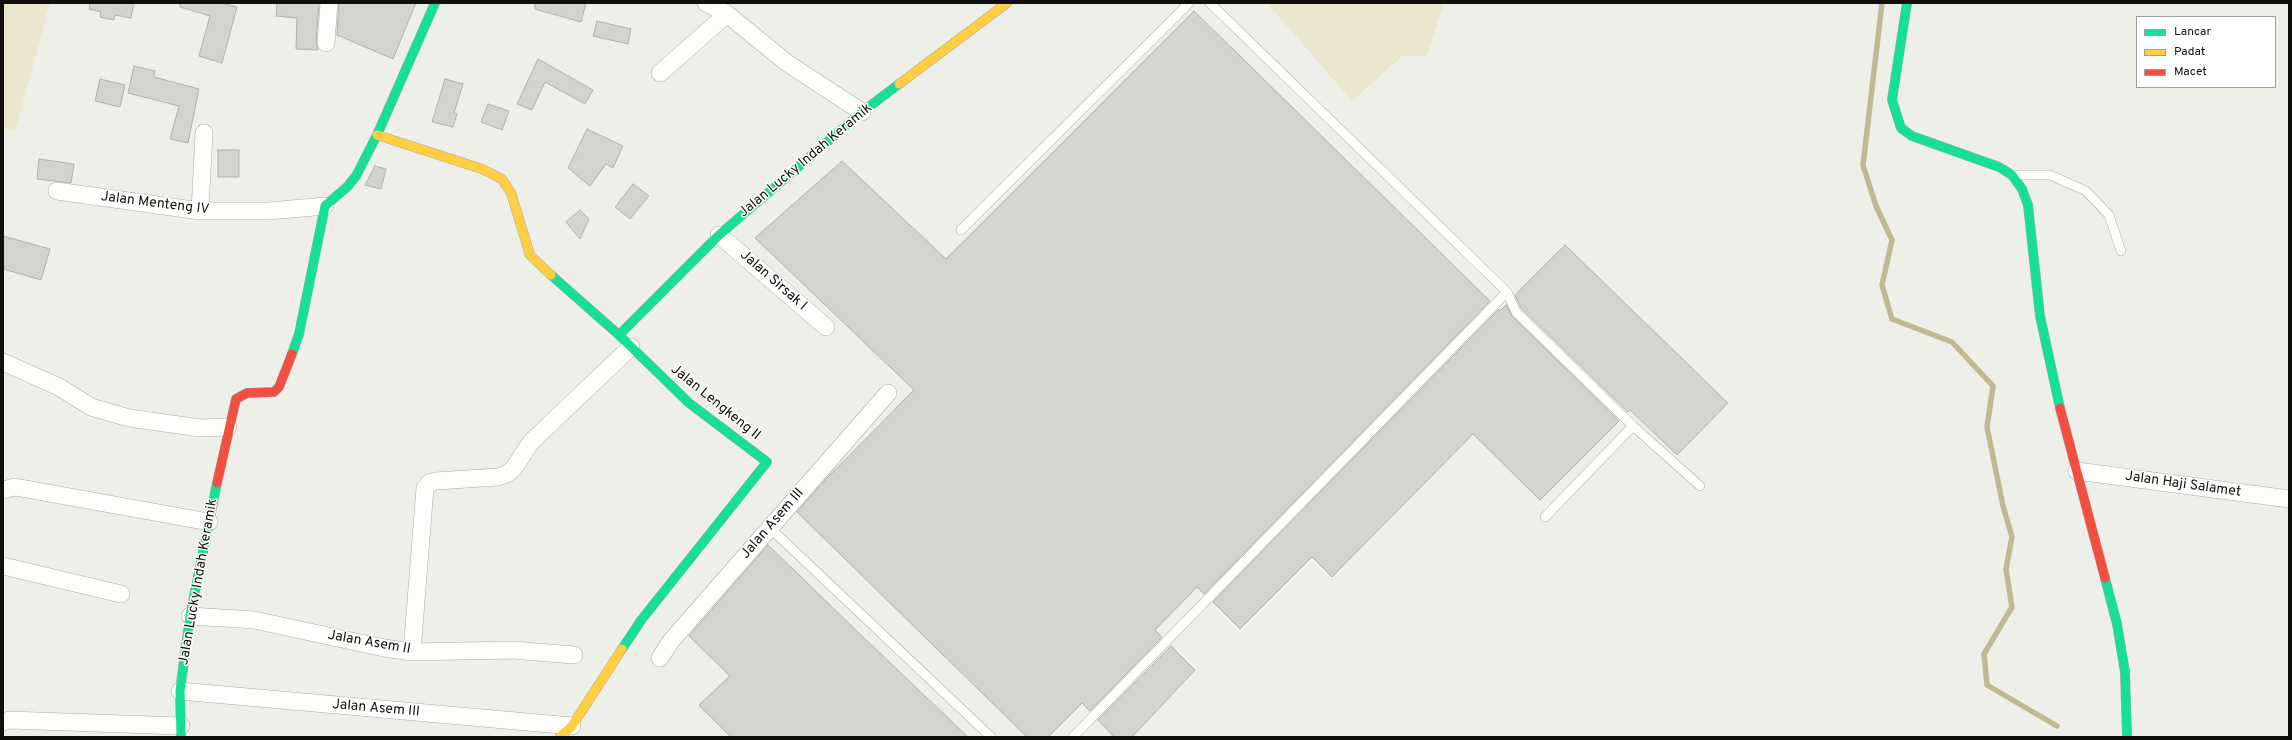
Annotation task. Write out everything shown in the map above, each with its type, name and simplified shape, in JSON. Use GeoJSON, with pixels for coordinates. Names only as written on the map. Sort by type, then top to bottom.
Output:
{"type":"FeatureCollection","features":[{"type":"Feature","properties":{"kind":"street"},"geometry":{"type":"LineString","coordinates":[[326,43],[329,3]]}},
{"type":"Feature","properties":{"kind":"street"},"geometry":{"type":"LineString","coordinates":[[325,206],[348,187],[377,135],[435,3]]}},
{"type":"Feature","properties":{"kind":"street"},"geometry":{"type":"LineString","coordinates":[[706,3],[727,14],[786,63],[862,112]]}},
{"type":"Feature","properties":{"kind":"street","name":"Jalan Lucky Indah Keramik"},"geometry":{"type":"LineString","coordinates":[[619,334],[719,235],[862,112],[1007,3]]}},
{"type":"Feature","properties":{"kind":"street"},"geometry":{"type":"LineString","coordinates":[[1907,3],[1892,100],[1901,128],[1912,136],[1999,167],[2012,175],[2022,189],[2028,205],[2040,316],[2062,416],[2117,624],[2125,672],[2127,737]]}},
{"type":"Feature","properties":{"kind":"street"},"geometry":{"type":"LineString","coordinates":[[660,73],[727,14]]}},
{"type":"Feature","properties":{"kind":"street"},"geometry":{"type":"LineString","coordinates":[[200,212],[204,133]]}},
{"type":"Feature","properties":{"kind":"street","name":"Jalan Lengkeng II"},"geometry":{"type":"LineString","coordinates":[[377,135],[482,170],[502,179],[511,193],[530,255],[619,334],[689,404],[767,462],[642,619],[566,731]]}},
{"type":"Feature","properties":{"kind":"street","name":"Jalan Menteng IV"},"geometry":{"type":"LineString","coordinates":[[57,191],[200,212],[269,211],[325,206]]}},
{"type":"Feature","properties":{"kind":"street","name":"Jalan Lucky Indah Keramik"},"geometry":{"type":"LineString","coordinates":[[181,732],[180,691],[190,616],[228,427],[236,399],[247,393],[274,392],[284,375],[299,334],[325,206]]}},
{"type":"Feature","properties":{"kind":"street","name":"Jalan Sirsak I"},"geometry":{"type":"LineString","coordinates":[[719,235],[826,327]]}},
{"type":"Feature","properties":{"kind":"street"},"geometry":{"type":"LineString","coordinates":[[412,652],[425,488],[429,483],[436,481],[507,474],[514,468],[531,442],[631,347]]}},
{"type":"Feature","properties":{"kind":"street"},"geometry":{"type":"LineString","coordinates":[[10,365],[59,388],[90,407],[129,418],[200,428],[228,427]]}},
{"type":"Feature","properties":{"kind":"street","name":"Jalan Asem III"},"geometry":{"type":"LineString","coordinates":[[660,658],[671,641],[888,392]]}},
{"type":"Feature","properties":{"kind":"street","name":"Jalan Haji Salamet"},"geometry":{"type":"LineString","coordinates":[[2077,471],[2289,499]]}},
{"type":"Feature","properties":{"kind":"street"},"geometry":{"type":"LineString","coordinates":[[3,490],[15,487],[209,522]]}},
{"type":"Feature","properties":{"kind":"street"},"geometry":{"type":"LineString","coordinates":[[3,566],[121,594]]}},
{"type":"Feature","properties":{"kind":"street","name":"Jalan Asem II"},"geometry":{"type":"LineString","coordinates":[[190,616],[254,620],[384,648],[412,652],[512,650],[574,655]]}},
{"type":"Feature","properties":{"kind":"street","name":"Jalan Asem III"},"geometry":{"type":"LineString","coordinates":[[180,691],[566,731]]}},
{"type":"Feature","properties":{"kind":"street"},"geometry":{"type":"LineString","coordinates":[[3,722],[9,720],[181,732]]}},
{"type":"Feature","properties":{"kind":"lane"},"geometry":{"type":"LineString","coordinates":[[962,230],[1189,3]]}},
{"type":"Feature","properties":{"kind":"lane"},"geometry":{"type":"LineString","coordinates":[[1210,3],[1506,292],[1516,312],[1633,426],[1700,486]]}},
{"type":"Feature","properties":{"kind":"lane"},"geometry":{"type":"LineString","coordinates":[[2012,175],[2050,175],[2086,191],[2109,215],[2120,250]]}},
{"type":"Feature","properties":{"kind":"lane"},"geometry":{"type":"LineString","coordinates":[[1073,737],[1506,292]]}},
{"type":"Feature","properties":{"kind":"lane"},"geometry":{"type":"LineString","coordinates":[[1545,517],[1633,426]]}},
{"type":"Feature","properties":{"kind":"lane"},"geometry":{"type":"LineString","coordinates":[[770,528],[990,737]]}},
{"type":"Feature","properties":{"kind":"shaded area"},"geometry":{"type":"Polygon","coordinates":[[[3,3],[50,3],[15,132],[3,127],[3,3]]]}},
{"type":"Feature","properties":{"kind":"shaded area"},"geometry":{"type":"Polygon","coordinates":[[[1267,3],[1444,3],[1427,56],[1402,56],[1352,101],[1267,3]]]}},
{"type":"Feature","properties":{"kind":"building"},"geometry":{"type":"Polygon","coordinates":[[[90,3],[134,3],[131,18],[115,15],[114,20],[100,17],[101,12],[89,9],[90,3]]]}},
{"type":"Feature","properties":{"kind":"building"},"geometry":{"type":"Polygon","coordinates":[[[180,3],[221,3],[237,7],[222,63],[199,56],[210,16],[180,7],[180,3]]]}},
{"type":"Feature","properties":{"kind":"building"},"geometry":{"type":"Polygon","coordinates":[[[277,3],[319,3],[316,42],[318,50],[296,49],[297,18],[276,16],[277,3]]]}},
{"type":"Feature","properties":{"kind":"building"},"geometry":{"type":"Polygon","coordinates":[[[339,3],[416,3],[393,59],[337,35],[339,3]]]}},
{"type":"Feature","properties":{"kind":"building"},"geometry":{"type":"Polygon","coordinates":[[[535,3],[586,3],[581,22],[535,9],[535,3]]]}},
{"type":"Feature","properties":{"kind":"building"},"geometry":{"type":"Polygon","coordinates":[[[1194,11],[1490,301],[1204,594],[1197,587],[1155,630],[1162,637],[1090,711],[1082,703],[1048,737],[1027,737],[797,512],[825,480],[914,390],[755,238],[842,161],[946,259],[1194,11]]]}},
{"type":"Feature","properties":{"kind":"building"},"geometry":{"type":"Polygon","coordinates":[[[597,21],[631,29],[628,44],[593,36],[597,21]]]}},
{"type":"Feature","properties":{"kind":"building"},"geometry":{"type":"Polygon","coordinates":[[[538,59],[593,90],[585,104],[545,82],[532,110],[517,104],[538,59]]]}},
{"type":"Feature","properties":{"kind":"building"},"geometry":{"type":"Polygon","coordinates":[[[134,66],[155,71],[154,77],[199,89],[188,143],[170,139],[179,106],[128,93],[134,66]]]}},
{"type":"Feature","properties":{"kind":"building"},"geometry":{"type":"Polygon","coordinates":[[[100,79],[125,85],[120,107],[95,101],[100,79]]]}},
{"type":"Feature","properties":{"kind":"building"},"geometry":{"type":"Polygon","coordinates":[[[445,79],[463,84],[454,113],[457,114],[453,127],[432,122],[445,79]]]}},
{"type":"Feature","properties":{"kind":"building"},"geometry":{"type":"Polygon","coordinates":[[[488,104],[509,111],[502,130],[481,122],[488,104]]]}},
{"type":"Feature","properties":{"kind":"building"},"geometry":{"type":"Polygon","coordinates":[[[587,129],[623,146],[613,168],[606,164],[590,186],[568,168],[587,129]]]}},
{"type":"Feature","properties":{"kind":"building"},"geometry":{"type":"Polygon","coordinates":[[[218,150],[239,150],[239,177],[218,177],[218,150]]]}},
{"type":"Feature","properties":{"kind":"building"},"geometry":{"type":"Polygon","coordinates":[[[39,159],[74,164],[71,183],[37,179],[39,159]]]}},
{"type":"Feature","properties":{"kind":"building"},"geometry":{"type":"Polygon","coordinates":[[[375,166],[386,169],[381,189],[365,185],[375,166]]]}},
{"type":"Feature","properties":{"kind":"building"},"geometry":{"type":"Polygon","coordinates":[[[633,184],[649,196],[630,219],[615,207],[633,184]]]}},
{"type":"Feature","properties":{"kind":"building"},"geometry":{"type":"Polygon","coordinates":[[[580,210],[589,219],[580,239],[566,222],[580,210]]]}},
{"type":"Feature","properties":{"kind":"building"},"geometry":{"type":"Polygon","coordinates":[[[3,236],[50,249],[41,280],[3,269],[3,236]]]}},
{"type":"Feature","properties":{"kind":"building"},"geometry":{"type":"Polygon","coordinates":[[[1565,245],[1728,403],[1677,455],[1630,410],[1628,412],[1521,308],[1515,295],[1565,245]]]}},
{"type":"Feature","properties":{"kind":"building"},"geometry":{"type":"Polygon","coordinates":[[[1506,305],[1512,316],[1619,421],[1540,500],[1473,434],[1332,577],[1312,557],[1240,629],[1213,602],[1498,310],[1501,310],[1506,305]]]}},
{"type":"Feature","properties":{"kind":"building"},"geometry":{"type":"Polygon","coordinates":[[[768,545],[968,737],[731,737],[699,705],[730,676],[689,636],[768,545]]]}},
{"type":"Feature","properties":{"kind":"building"},"geometry":{"type":"Polygon","coordinates":[[[1171,646],[1195,670],[1132,737],[1114,737],[1098,720],[1171,646]]]}},
{"type":"Feature","properties":{"kind":"waterway"},"geometry":{"type":"LineString","coordinates":[[1882,3],[1863,165],[1876,206],[1892,240],[1882,285],[1892,319],[1952,342],[1993,386],[1987,427],[2003,506],[2012,537],[2006,569],[2012,607],[1984,654],[1987,685],[2057,726]]}},
{"type":"Feature","properties":{"kind":"traffic: fast"},"geometry":{"type":"LineString","coordinates":[[292,354],[299,334],[325,206],[347,187],[356,176],[377,135],[435,3]]}},
{"type":"Feature","properties":{"kind":"traffic: fast"},"geometry":{"type":"LineString","coordinates":[[1907,3],[1892,100],[1901,128],[1912,136],[1999,167],[2012,175],[2022,189],[2028,205],[2040,316],[2060,408]]}},
{"type":"Feature","properties":{"kind":"traffic: fast"},"geometry":{"type":"LineString","coordinates":[[619,335],[719,235],[862,112],[899,84]]}},
{"type":"Feature","properties":{"kind":"traffic: fast"},"geometry":{"type":"LineString","coordinates":[[551,275],[619,335],[689,403],[767,462],[642,619],[622,649]]}},
{"type":"Feature","properties":{"kind":"traffic: fast"},"geometry":{"type":"LineString","coordinates":[[181,737],[180,691],[190,616],[217,483]]}},
{"type":"Feature","properties":{"kind":"traffic: fast"},"geometry":{"type":"LineString","coordinates":[[2105,578],[2117,624],[2125,672],[2127,737]]}},
{"type":"Feature","properties":{"kind":"traffic: slow"},"geometry":{"type":"LineString","coordinates":[[899,84],[1007,3]]}},
{"type":"Feature","properties":{"kind":"traffic: slow"},"geometry":{"type":"LineString","coordinates":[[377,135],[482,169],[502,179],[511,193],[530,255],[551,275]]}},
{"type":"Feature","properties":{"kind":"traffic: slow"},"geometry":{"type":"LineString","coordinates":[[560,737],[572,726],[622,649]]}},
{"type":"Feature","properties":{"kind":"traffic: jam"},"geometry":{"type":"LineString","coordinates":[[217,483],[236,399],[247,393],[274,392],[279,387],[292,354]]}},
{"type":"Feature","properties":{"kind":"traffic: jam"},"geometry":{"type":"LineString","coordinates":[[2060,408],[2105,578]]}}]}
